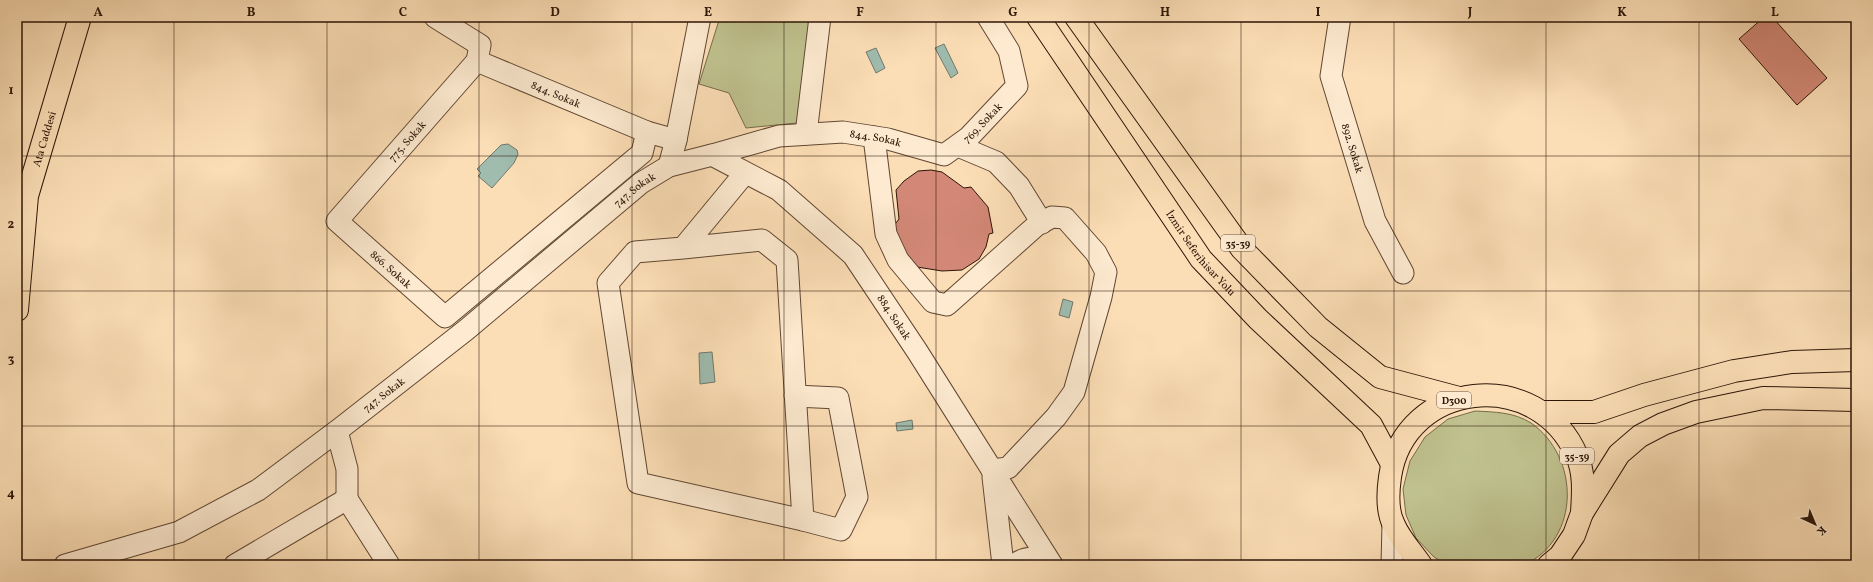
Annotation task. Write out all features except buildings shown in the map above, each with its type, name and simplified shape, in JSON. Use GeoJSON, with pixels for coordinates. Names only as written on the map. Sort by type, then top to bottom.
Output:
{"type":"FeatureCollection","features":[{"type":"Feature","properties":{"kind":"main road","name":"Ata Caddesi"},"geometry":{"type":"LineString","coordinates":[[17,310],[22,191],[80,17]]}},
{"type":"Feature","properties":{"kind":"main road","name":"İzmir Seferihisar Yolu"},"geometry":{"type":"LineString","coordinates":[[1038,17],[1202,259],[1258,319],[1371,425],[1392,464]]}},
{"type":"Feature","properties":{"kind":"main road","name":"35-39"},"geometry":{"type":"LineString","coordinates":[[1076,17],[1242,249],[1318,327],[1380,377],[1459,398]]}},
{"type":"Feature","properties":{"kind":"main road"},"geometry":{"type":"LineString","coordinates":[[1542,412],[1594,412],[1644,395],[1741,370],[1792,362],[1856,360]]}},
{"type":"Feature","properties":{"kind":"main road","name":"D300"},"geometry":{"type":"LineString","coordinates":[[1421,565],[1393,524],[1388,494],[1392,464],[1406,435],[1430,412],[1459,398],[1488,394],[1495,395],[1516,399],[1542,412]]}},
{"type":"Feature","properties":{"kind":"main road"},"geometry":{"type":"LineString","coordinates":[[1556,562],[1574,535],[1582,512],[1619,454],[1640,436],[1663,424],[1696,412],[1764,398],[1856,400]]}},
{"type":"Feature","properties":{"kind":"main road","name":"35-39"},"geometry":{"type":"LineString","coordinates":[[1542,412],[1563,432],[1577,456],[1584,484],[1582,512]]}},
{"type":"Feature","properties":{"kind":"street"},"geometry":{"type":"LineString","coordinates":[[435,17],[480,44],[478,61]]}},
{"type":"Feature","properties":{"kind":"street"},"geometry":{"type":"LineString","coordinates":[[700,17],[676,140],[669,166],[712,155]]}},
{"type":"Feature","properties":{"kind":"street"},"geometry":{"type":"LineString","coordinates":[[806,134],[820,17]]}},
{"type":"Feature","properties":{"kind":"street","name":"769. Sokak"},"geometry":{"type":"LineString","coordinates":[[951,151],[969,137],[1017,86],[1009,52],[988,17]]}},
{"type":"Feature","properties":{"kind":"street","name":"892. Sokak"},"geometry":{"type":"LineString","coordinates":[[1340,17],[1331,76],[1375,221],[1403,273]]}},
{"type":"Feature","properties":{"kind":"street","name":"844. Sokak"},"geometry":{"type":"LineString","coordinates":[[478,61],[646,132],[676,140]]}},
{"type":"Feature","properties":{"kind":"street","name":"775. Sokak"},"geometry":{"type":"LineString","coordinates":[[337,221],[478,61]]}},
{"type":"Feature","properties":{"kind":"street","name":"866. Sokak"},"geometry":{"type":"LineString","coordinates":[[337,221],[445,317],[642,153],[646,132]]}},
{"type":"Feature","properties":{"kind":"street","name":"844. Sokak"},"geometry":{"type":"LineString","coordinates":[[712,155],[779,136],[843,132],[951,151],[996,162],[1019,186],[1042,223]]}},
{"type":"Feature","properties":{"kind":"street"},"geometry":{"type":"LineString","coordinates":[[874,137],[886,234],[898,260],[933,302],[946,304],[1042,223],[1052,217],[1065,218],[1096,253],[1106,272],[1101,298],[1074,392],[1056,417],[1008,468],[992,470],[1003,565]]}},
{"type":"Feature","properties":{"kind":"street","name":"884. Sokak"},"geometry":{"type":"LineString","coordinates":[[712,155],[779,190],[853,255],[917,351],[1052,565]]}},
{"type":"Feature","properties":{"kind":"street","name":"747. Sokak"},"geometry":{"type":"LineString","coordinates":[[65,565],[179,532],[258,490],[337,431],[466,330],[641,183],[669,166]]}},
{"type":"Feature","properties":{"kind":"street"},"geometry":{"type":"LineString","coordinates":[[682,248],[745,173]]}},
{"type":"Feature","properties":{"kind":"street"},"geometry":{"type":"LineString","coordinates":[[795,396],[838,398],[857,496],[841,530],[638,483],[608,283],[635,252],[762,240],[787,260],[795,396],[803,520]]}},
{"type":"Feature","properties":{"kind":"street"},"geometry":{"type":"LineString","coordinates":[[337,431],[347,470],[347,500],[389,565]]}},
{"type":"Feature","properties":{"kind":"street"},"geometry":{"type":"LineString","coordinates":[[234,565],[347,500]]}},
{"type":"Feature","properties":{"kind":"street"},"geometry":{"type":"LineString","coordinates":[[1392,565],[1393,524]]}},
{"type":"Feature","properties":{"kind":"street"},"geometry":{"type":"LineString","coordinates":[[1014,565],[1024,559],[1034,558],[1044,560],[1052,565]]}},
{"type":"Feature","properties":{"kind":"green space"},"geometry":{"type":"Polygon","coordinates":[[[720,17],[811,17],[797,123],[746,128],[729,93],[699,84],[720,17]]]}},
{"type":"Feature","properties":{"kind":"green space"},"geometry":{"type":"Polygon","coordinates":[[[1475,411],[1497,412],[1524,419],[1531,423],[1547,438],[1559,456],[1565,476],[1567,497],[1564,518],[1556,537],[1543,553],[1524,565],[1447,565],[1434,557],[1416,538],[1406,515],[1403,489],[1410,461],[1425,437],[1448,419],[1475,411]]]}},
{"type":"Feature","properties":{"kind":"shaded area"},"geometry":{"type":"Polygon","coordinates":[[[944,44],[958,73],[951,78],[935,48],[944,44]]]}},
{"type":"Feature","properties":{"kind":"shaded area"},"geometry":{"type":"Polygon","coordinates":[[[876,48],[885,68],[876,73],[866,52],[876,48]]]}},
{"type":"Feature","properties":{"kind":"shaded area"},"geometry":{"type":"Polygon","coordinates":[[[508,144],[517,150],[518,154],[514,163],[492,188],[478,176],[481,173],[477,169],[501,145],[508,144]]]}},
{"type":"Feature","properties":{"kind":"shaded area"},"geometry":{"type":"Polygon","coordinates":[[[1063,299],[1073,302],[1069,318],[1059,315],[1063,299]]]}},
{"type":"Feature","properties":{"kind":"shaded area"},"geometry":{"type":"Polygon","coordinates":[[[712,352],[715,382],[700,384],[699,353],[712,352]]]}},
{"type":"Feature","properties":{"kind":"shaded area"},"geometry":{"type":"Polygon","coordinates":[[[912,420],[913,429],[897,431],[896,423],[912,420]]]}}]}
